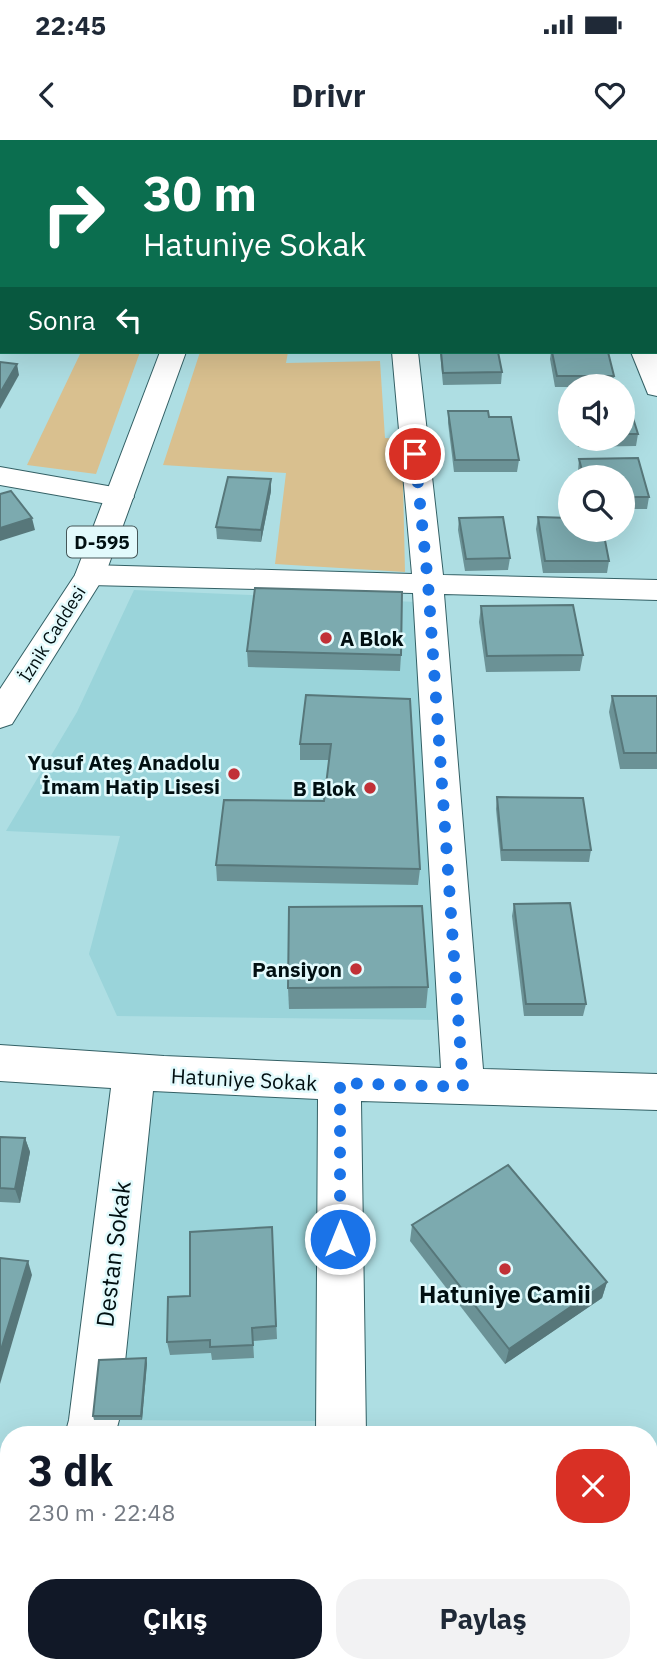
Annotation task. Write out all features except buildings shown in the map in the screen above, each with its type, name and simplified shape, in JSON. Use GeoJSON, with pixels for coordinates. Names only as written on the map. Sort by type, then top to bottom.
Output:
{"type":"FeatureCollection","features":[{"type":"Feature","properties":{"kind":"street","name":"İznik Caddesi"},"geometry":{"type":"LineString","coordinates":[[2,710],[90,575],[172,354]]}},
{"type":"Feature","properties":{"kind":"street"},"geometry":{"type":"LineString","coordinates":[[405,354],[428,583],[463,1087]]}},
{"type":"Feature","properties":{"kind":"street"},"geometry":{"type":"LineString","coordinates":[[648,354],[657,388]]}},
{"type":"Feature","properties":{"kind":"street"},"geometry":{"type":"LineString","coordinates":[[0,476],[120,496]]}},
{"type":"Feature","properties":{"kind":"street"},"geometry":{"type":"LineString","coordinates":[[90,575],[657,590]]}},
{"type":"Feature","properties":{"kind":"street","name":"Hatuniye Sokak"},"geometry":{"type":"LineString","coordinates":[[0,1063],[134,1073],[340,1083],[657,1092]]}},
{"type":"Feature","properties":{"kind":"street","name":"Destan Sokak"},"geometry":{"type":"LineString","coordinates":[[92,1426],[134,1073]]}},
{"type":"Feature","properties":{"kind":"street"},"geometry":{"type":"LineString","coordinates":[[340,1083],[341,1426]]}},
{"type":"Feature","properties":{"kind":"shaded area"},"geometry":{"type":"Polygon","coordinates":[[[80,354],[139,354],[96,474],[27,465],[80,354]]]}},
{"type":"Feature","properties":{"kind":"shaded area"},"geometry":{"type":"Polygon","coordinates":[[[199,354],[288,354],[286,363],[380,361],[385,438],[402,439],[405,572],[275,564],[286,473],[163,465],[199,354]]]}},
{"type":"Feature","properties":{"kind":"shaded area","name":"Yusuf Ateş Anadolu İmam Hatip Lisesi"},"geometry":{"type":"Polygon","coordinates":[[[134,590],[417,602],[442,1020],[117,1016],[89,954],[120,836],[6,831],[77,712],[134,590]]]}},
{"type":"Feature","properties":{"kind":"shaded area"},"geometry":{"type":"Polygon","coordinates":[[[134,1073],[339,1083],[340,1421],[94,1420],[134,1073]]]}},
{"type":"Feature","properties":{"kind":"place","name":"A Blok"},"geometry":{"type":"Point","coordinates":[326,638]}},
{"type":"Feature","properties":{"kind":"place","name":"Yusuf Ateş Anadolu İmam Hatip Lisesi"},"geometry":{"type":"Point","coordinates":[234,774]}},
{"type":"Feature","properties":{"kind":"place","name":"B Blok"},"geometry":{"type":"Point","coordinates":[370,788]}},
{"type":"Feature","properties":{"kind":"place","name":"Pansiyon"},"geometry":{"type":"Point","coordinates":[356,969]}},
{"type":"Feature","properties":{"kind":"place","name":"Hatuniye Camii"},"geometry":{"type":"Point","coordinates":[505,1269]}},
{"type":"Feature","properties":{"kind":"route"},"geometry":{"type":"LineString","coordinates":[[340,1239],[340,1083],[463,1087],[428,583],[415,454]]}}]}
